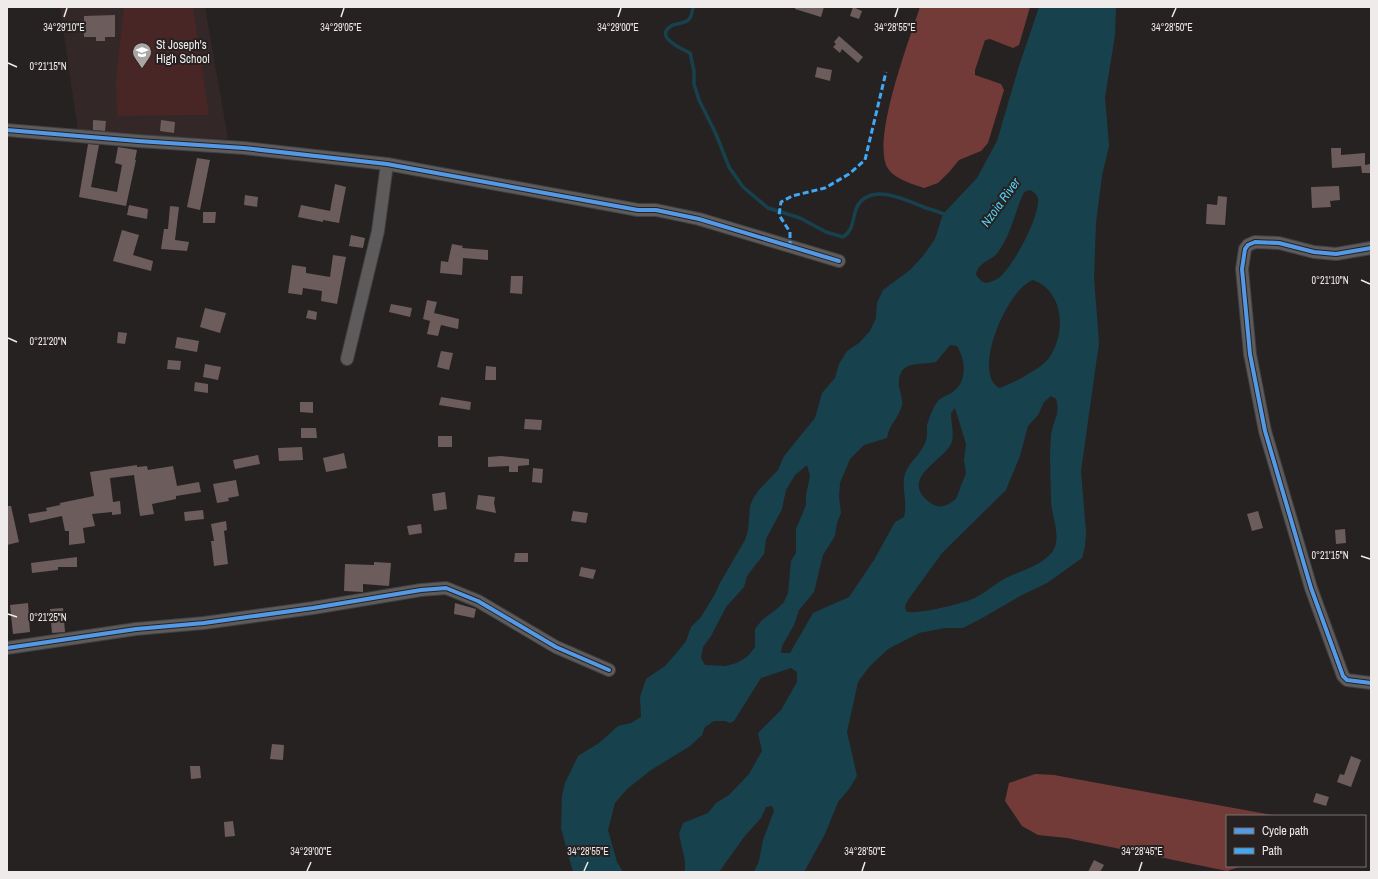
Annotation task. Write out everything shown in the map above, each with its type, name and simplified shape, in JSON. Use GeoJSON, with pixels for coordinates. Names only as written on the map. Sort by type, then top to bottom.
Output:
{"type":"FeatureCollection","features":[{"type":"Feature","properties":{"kind":"street"},"geometry":{"type":"LineString","coordinates":[[7,130],[244,148],[387,164],[638,210],[663,212],[699,219],[839,261]]}},
{"type":"Feature","properties":{"kind":"street"},"geometry":{"type":"LineString","coordinates":[[347,359],[378,231],[387,164]]}},
{"type":"Feature","properties":{"kind":"street"},"geometry":{"type":"LineString","coordinates":[[1371,248],[1336,254],[1314,252],[1279,243],[1255,242],[1248,245],[1245,249],[1242,269],[1250,354],[1262,415],[1311,588],[1343,676],[1347,680],[1371,683]]}},
{"type":"Feature","properties":{"kind":"street"},"geometry":{"type":"LineString","coordinates":[[7,648],[136,629],[313,608],[421,590],[446,588],[478,601],[556,647],[609,670]]}},
{"type":"Feature","properties":{"kind":"shaded area","name":"St Joseph's High School"},"geometry":{"type":"Polygon","coordinates":[[[60,7],[205,7],[228,139],[111,135],[78,131],[60,7]]]}},
{"type":"Feature","properties":{"kind":"shaded area"},"geometry":{"type":"Polygon","coordinates":[[[124,7],[193,7],[209,115],[117,116],[116,81],[124,7]]]}},
{"type":"Feature","properties":{"kind":"shaded area"},"geometry":{"type":"Polygon","coordinates":[[[920,7],[1030,7],[1019,45],[1013,48],[990,39],[985,40],[975,70],[975,75],[1001,84],[1004,90],[988,143],[981,151],[959,160],[938,183],[924,188],[905,181],[892,173],[889,170],[884,157],[884,138],[887,116],[893,91],[920,7]]]}},
{"type":"Feature","properties":{"kind":"shaded area"},"geometry":{"type":"Polygon","coordinates":[[[1035,774],[1054,775],[1273,815],[1226,815],[1226,867],[1239,867],[1227,871],[1067,838],[1038,835],[1022,826],[1005,801],[1009,783],[1035,774]]]}},
{"type":"Feature","properties":{"kind":"water","name":"Nzoia River"},"geometry":{"type":"Polygon","coordinates":[[[1039,7],[1116,7],[1115,35],[1105,97],[1109,146],[1102,176],[1096,223],[1094,277],[1099,343],[1081,471],[1086,532],[1085,547],[1082,558],[1047,583],[1020,596],[963,628],[945,628],[919,633],[888,649],[869,667],[858,682],[847,732],[857,776],[849,789],[838,802],[825,834],[804,872],[754,872],[759,861],[763,840],[774,811],[772,806],[766,807],[761,818],[744,837],[719,872],[685,872],[685,861],[679,834],[683,823],[708,813],[716,803],[729,795],[749,774],[762,751],[758,733],[781,710],[797,682],[797,672],[791,668],[761,678],[734,721],[730,723],[725,721],[714,721],[705,727],[702,735],[690,746],[651,770],[627,789],[615,803],[608,830],[617,862],[623,872],[573,872],[561,828],[562,796],[565,783],[578,756],[599,743],[618,726],[631,723],[641,717],[640,697],[646,679],[665,666],[686,641],[691,627],[701,617],[745,540],[748,531],[750,506],[753,499],[758,491],[778,470],[784,456],[815,418],[822,393],[835,378],[839,364],[847,351],[859,343],[870,331],[876,318],[877,303],[883,290],[910,270],[923,256],[935,239],[943,214],[977,178],[997,141],[1019,66],[1039,7]],[[1030,190],[1024,192],[1010,231],[998,252],[982,264],[977,270],[976,275],[981,281],[986,283],[993,281],[1006,271],[1019,252],[1031,228],[1038,207],[1038,199],[1035,193],[1030,190]],[[1033,280],[1023,286],[1013,298],[996,331],[991,349],[989,366],[991,379],[999,388],[1026,376],[1040,367],[1049,358],[1055,348],[1060,326],[1057,304],[1044,286],[1033,280]],[[950,345],[936,362],[916,364],[905,368],[901,372],[899,387],[902,398],[901,410],[888,433],[887,438],[864,445],[850,459],[840,483],[839,497],[841,513],[837,523],[835,536],[823,555],[814,592],[799,610],[794,625],[782,646],[781,653],[790,653],[813,613],[849,597],[874,560],[895,522],[904,517],[905,474],[925,444],[927,426],[931,413],[936,403],[952,392],[962,381],[964,369],[962,357],[957,346],[950,345]],[[1051,396],[1044,402],[1038,415],[1028,426],[1020,456],[1006,490],[942,553],[908,600],[905,606],[906,611],[927,611],[947,607],[975,598],[1004,579],[1043,561],[1053,551],[1056,532],[1051,506],[1050,452],[1051,436],[1057,414],[1056,399],[1051,396]],[[955,408],[951,413],[953,438],[949,447],[944,454],[930,466],[920,480],[919,487],[922,495],[929,502],[937,506],[947,505],[956,499],[966,473],[964,460],[966,444],[955,408]],[[807,465],[795,475],[786,490],[782,509],[766,539],[764,554],[747,576],[744,587],[726,607],[711,636],[703,647],[701,658],[705,665],[725,666],[737,663],[748,656],[755,647],[755,629],[762,620],[784,602],[788,593],[791,561],[796,553],[796,529],[806,505],[806,495],[810,476],[807,465]]]}},
{"type":"Feature","properties":{"kind":"building"},"geometry":{"type":"Polygon","coordinates":[[[795,7],[824,7],[821,17],[795,9],[795,7]]]}},
{"type":"Feature","properties":{"kind":"building"},"geometry":{"type":"Polygon","coordinates":[[[853,7],[862,11],[859,19],[850,16],[853,7]]]}},
{"type":"Feature","properties":{"kind":"building"},"geometry":{"type":"Polygon","coordinates":[[[115,15],[115,37],[105,37],[105,41],[96,41],[96,37],[84,37],[84,16],[115,15]]]}},
{"type":"Feature","properties":{"kind":"building"},"geometry":{"type":"Polygon","coordinates":[[[839,36],[863,57],[858,63],[842,49],[840,53],[833,47],[836,44],[834,42],[839,36]]]}},
{"type":"Feature","properties":{"kind":"building"},"geometry":{"type":"Polygon","coordinates":[[[817,67],[832,70],[830,81],[815,77],[817,67]]]}},
{"type":"Feature","properties":{"kind":"building"},"geometry":{"type":"Polygon","coordinates":[[[93,120],[106,121],[105,131],[93,130],[93,120]]]}},
{"type":"Feature","properties":{"kind":"building"},"geometry":{"type":"Polygon","coordinates":[[[161,120],[175,122],[174,133],[160,131],[161,120]]]}},
{"type":"Feature","properties":{"kind":"building"},"geometry":{"type":"Polygon","coordinates":[[[88,144],[99,145],[91,187],[117,192],[122,165],[115,163],[118,147],[137,150],[126,206],[79,197],[88,144]]]}},
{"type":"Feature","properties":{"kind":"building"},"geometry":{"type":"Polygon","coordinates":[[[1331,148],[1341,148],[1341,155],[1365,153],[1365,165],[1370,164],[1371,173],[1362,173],[1361,166],[1332,168],[1331,148]]]}},
{"type":"Feature","properties":{"kind":"building"},"geometry":{"type":"Polygon","coordinates":[[[197,158],[210,160],[200,210],[187,207],[197,158]]]}},
{"type":"Feature","properties":{"kind":"building"},"geometry":{"type":"Polygon","coordinates":[[[335,184],[346,187],[339,223],[323,220],[323,222],[298,217],[301,205],[330,211],[335,184]]]}},
{"type":"Feature","properties":{"kind":"building"},"geometry":{"type":"Polygon","coordinates":[[[1339,186],[1340,200],[1330,201],[1331,207],[1312,208],[1311,187],[1339,186]]]}},
{"type":"Feature","properties":{"kind":"building"},"geometry":{"type":"Polygon","coordinates":[[[245,195],[258,197],[257,207],[244,205],[245,195]]]}},
{"type":"Feature","properties":{"kind":"building"},"geometry":{"type":"Polygon","coordinates":[[[1218,196],[1227,197],[1225,225],[1206,224],[1207,204],[1217,205],[1218,196]]]}},
{"type":"Feature","properties":{"kind":"building"},"geometry":{"type":"Polygon","coordinates":[[[129,205],[148,209],[147,219],[127,215],[129,205]]]}},
{"type":"Feature","properties":{"kind":"building"},"geometry":{"type":"Polygon","coordinates":[[[170,206],[179,207],[175,240],[189,242],[187,251],[161,249],[164,229],[168,229],[170,206]]]}},
{"type":"Feature","properties":{"kind":"building"},"geometry":{"type":"Polygon","coordinates":[[[203,212],[216,212],[215,223],[203,223],[203,212]]]}},
{"type":"Feature","properties":{"kind":"building"},"geometry":{"type":"Polygon","coordinates":[[[122,230],[139,235],[133,255],[153,261],[151,271],[113,261],[122,230]]]}},
{"type":"Feature","properties":{"kind":"building"},"geometry":{"type":"Polygon","coordinates":[[[351,235],[365,238],[363,248],[349,246],[351,235]]]}},
{"type":"Feature","properties":{"kind":"building"},"geometry":{"type":"Polygon","coordinates":[[[452,244],[463,246],[462,248],[488,250],[488,260],[463,258],[462,275],[440,273],[441,261],[448,262],[452,244]]]}},
{"type":"Feature","properties":{"kind":"building"},"geometry":{"type":"Polygon","coordinates":[[[333,255],[346,257],[337,304],[321,301],[322,291],[303,288],[302,295],[288,293],[292,265],[306,267],[306,273],[330,277],[333,255]]]}},
{"type":"Feature","properties":{"kind":"building"},"geometry":{"type":"Polygon","coordinates":[[[511,276],[523,276],[522,294],[510,293],[511,276]]]}},
{"type":"Feature","properties":{"kind":"building"},"geometry":{"type":"Polygon","coordinates":[[[427,300],[437,302],[434,313],[459,319],[458,329],[441,325],[438,336],[427,334],[430,321],[423,319],[427,300]]]}},
{"type":"Feature","properties":{"kind":"building"},"geometry":{"type":"Polygon","coordinates":[[[391,304],[412,308],[410,317],[389,312],[391,304]]]}},
{"type":"Feature","properties":{"kind":"building"},"geometry":{"type":"Polygon","coordinates":[[[205,308],[226,313],[220,333],[200,327],[205,308]]]}},
{"type":"Feature","properties":{"kind":"building"},"geometry":{"type":"Polygon","coordinates":[[[308,310],[317,312],[316,320],[306,318],[308,310]]]}},
{"type":"Feature","properties":{"kind":"building"},"geometry":{"type":"Polygon","coordinates":[[[118,332],[127,333],[125,344],[117,343],[118,332]]]}},
{"type":"Feature","properties":{"kind":"building"},"geometry":{"type":"Polygon","coordinates":[[[177,337],[199,341],[197,352],[175,348],[177,337]]]}},
{"type":"Feature","properties":{"kind":"building"},"geometry":{"type":"Polygon","coordinates":[[[441,351],[453,353],[449,370],[437,367],[441,351]]]}},
{"type":"Feature","properties":{"kind":"building"},"geometry":{"type":"Polygon","coordinates":[[[168,360],[181,361],[180,370],[167,369],[168,360]]]}},
{"type":"Feature","properties":{"kind":"building"},"geometry":{"type":"Polygon","coordinates":[[[205,364],[221,367],[218,380],[203,377],[205,364]]]}},
{"type":"Feature","properties":{"kind":"building"},"geometry":{"type":"Polygon","coordinates":[[[486,366],[496,367],[496,380],[485,380],[486,366]]]}},
{"type":"Feature","properties":{"kind":"building"},"geometry":{"type":"Polygon","coordinates":[[[195,382],[208,384],[208,393],[194,391],[195,382]]]}},
{"type":"Feature","properties":{"kind":"building"},"geometry":{"type":"Polygon","coordinates":[[[441,397],[471,402],[470,410],[439,405],[441,397]]]}},
{"type":"Feature","properties":{"kind":"building"},"geometry":{"type":"Polygon","coordinates":[[[300,402],[313,402],[313,413],[300,412],[300,402]]]}},
{"type":"Feature","properties":{"kind":"building"},"geometry":{"type":"Polygon","coordinates":[[[525,419],[542,420],[541,430],[524,429],[525,419]]]}},
{"type":"Feature","properties":{"kind":"building"},"geometry":{"type":"Polygon","coordinates":[[[301,428],[316,428],[317,438],[301,438],[301,428]]]}},
{"type":"Feature","properties":{"kind":"building"},"geometry":{"type":"Polygon","coordinates":[[[438,436],[452,436],[452,447],[438,447],[438,436]]]}},
{"type":"Feature","properties":{"kind":"building"},"geometry":{"type":"Polygon","coordinates":[[[302,447],[303,460],[279,461],[278,448],[302,447]]]}},
{"type":"Feature","properties":{"kind":"building"},"geometry":{"type":"Polygon","coordinates":[[[344,453],[347,468],[326,472],[323,458],[344,453]]]}},
{"type":"Feature","properties":{"kind":"building"},"geometry":{"type":"Polygon","coordinates":[[[258,455],[260,464],[235,469],[233,460],[258,455]]]}},
{"type":"Feature","properties":{"kind":"building"},"geometry":{"type":"Polygon","coordinates":[[[501,456],[529,459],[529,465],[518,466],[518,472],[509,472],[509,466],[488,467],[488,457],[501,456]]]}},
{"type":"Feature","properties":{"kind":"building"},"geometry":{"type":"Polygon","coordinates":[[[137,465],[137,467],[147,466],[148,470],[173,466],[177,486],[199,482],[201,492],[176,496],[176,499],[152,504],[154,514],[140,516],[134,475],[110,478],[113,502],[120,501],[121,514],[112,515],[112,512],[92,514],[95,526],[83,528],[85,543],[69,545],[69,531],[65,531],[62,516],[30,523],[28,514],[47,511],[46,508],[60,505],[60,503],[94,496],[90,472],[137,465]]]}},
{"type":"Feature","properties":{"kind":"building"},"geometry":{"type":"Polygon","coordinates":[[[533,468],[543,469],[542,483],[532,482],[533,468]]]}},
{"type":"Feature","properties":{"kind":"building"},"geometry":{"type":"Polygon","coordinates":[[[236,480],[239,496],[228,498],[229,501],[217,503],[213,484],[236,480]]]}},
{"type":"Feature","properties":{"kind":"building"},"geometry":{"type":"Polygon","coordinates":[[[445,492],[447,509],[434,511],[432,494],[445,492]]]}},
{"type":"Feature","properties":{"kind":"building"},"geometry":{"type":"Polygon","coordinates":[[[478,495],[495,497],[494,503],[496,513],[476,509],[478,495]]]}},
{"type":"Feature","properties":{"kind":"building"},"geometry":{"type":"Polygon","coordinates":[[[7,506],[11,506],[19,542],[7,545],[7,506]]]}},
{"type":"Feature","properties":{"kind":"building"},"geometry":{"type":"Polygon","coordinates":[[[203,510],[204,519],[185,521],[184,512],[203,510]]]}},
{"type":"Feature","properties":{"kind":"building"},"geometry":{"type":"Polygon","coordinates":[[[573,511],[588,513],[586,523],[571,521],[573,511]]]}},
{"type":"Feature","properties":{"kind":"building"},"geometry":{"type":"Polygon","coordinates":[[[1258,511],[1263,528],[1252,531],[1247,514],[1258,511]]]}},
{"type":"Feature","properties":{"kind":"building"},"geometry":{"type":"Polygon","coordinates":[[[226,521],[227,530],[224,531],[228,564],[214,566],[211,541],[214,541],[211,524],[226,521]]]}},
{"type":"Feature","properties":{"kind":"building"},"geometry":{"type":"Polygon","coordinates":[[[421,524],[422,533],[409,535],[407,526],[421,524]]]}},
{"type":"Feature","properties":{"kind":"building"},"geometry":{"type":"Polygon","coordinates":[[[1345,529],[1346,543],[1336,544],[1335,530],[1345,529]]]}},
{"type":"Feature","properties":{"kind":"building"},"geometry":{"type":"Polygon","coordinates":[[[515,553],[528,553],[528,562],[514,562],[515,553]]]}},
{"type":"Feature","properties":{"kind":"building"},"geometry":{"type":"Polygon","coordinates":[[[77,557],[77,567],[58,567],[58,570],[32,573],[31,563],[77,557]]]}},
{"type":"Feature","properties":{"kind":"building"},"geometry":{"type":"Polygon","coordinates":[[[374,562],[391,563],[389,586],[363,584],[363,592],[344,591],[345,564],[374,565],[374,562]]]}},
{"type":"Feature","properties":{"kind":"building"},"geometry":{"type":"Polygon","coordinates":[[[581,567],[596,570],[593,579],[579,576],[581,567]]]}},
{"type":"Feature","properties":{"kind":"building"},"geometry":{"type":"Polygon","coordinates":[[[28,603],[30,632],[13,634],[10,605],[28,603]]]}},
{"type":"Feature","properties":{"kind":"building"},"geometry":{"type":"Polygon","coordinates":[[[455,603],[476,609],[474,618],[454,614],[455,603]]]}},
{"type":"Feature","properties":{"kind":"building"},"geometry":{"type":"Polygon","coordinates":[[[63,608],[65,632],[52,633],[50,609],[63,608]]]}},
{"type":"Feature","properties":{"kind":"building"},"geometry":{"type":"Polygon","coordinates":[[[272,744],[284,745],[283,760],[270,759],[272,744]]]}},
{"type":"Feature","properties":{"kind":"building"},"geometry":{"type":"Polygon","coordinates":[[[1351,756],[1361,760],[1351,787],[1337,782],[1340,774],[1344,775],[1351,756]]]}},
{"type":"Feature","properties":{"kind":"building"},"geometry":{"type":"Polygon","coordinates":[[[190,766],[200,766],[201,778],[191,779],[190,766]]]}},
{"type":"Feature","properties":{"kind":"building"},"geometry":{"type":"Polygon","coordinates":[[[1316,793],[1329,797],[1326,806],[1313,802],[1316,793]]]}},
{"type":"Feature","properties":{"kind":"building"},"geometry":{"type":"Polygon","coordinates":[[[233,821],[235,836],[225,837],[224,822],[233,821]]]}},
{"type":"Feature","properties":{"kind":"building"},"geometry":{"type":"Polygon","coordinates":[[[1094,860],[1104,865],[1100,872],[1088,872],[1094,860]]]}},
{"type":"Feature","properties":{"kind":"waterway"},"geometry":{"type":"LineString","coordinates":[[693,7],[692,15],[687,21],[675,24],[667,30],[667,38],[681,49],[690,53],[694,71],[694,84],[699,100],[716,134],[729,167],[743,187],[768,208],[800,218],[826,232],[843,237],[850,230],[858,205],[864,198],[872,195],[891,195],[946,215]]}},
{"type":"Feature","properties":{"kind":"marked path"},"geometry":{"type":"LineString","coordinates":[[790,247],[790,232],[779,215],[781,202],[792,196],[825,188],[849,174],[865,160],[886,72]]}},
{"type":"Feature","properties":{"kind":"cycle path"},"geometry":{"type":"LineString","coordinates":[[7,130],[244,148],[387,164],[638,210],[656,210],[699,219],[839,261]]}},
{"type":"Feature","properties":{"kind":"cycle path"},"geometry":{"type":"LineString","coordinates":[[1371,248],[1336,254],[1314,252],[1279,243],[1255,242],[1248,245],[1245,249],[1242,269],[1250,354],[1265,431],[1311,588],[1343,676],[1347,680],[1371,683]]}},
{"type":"Feature","properties":{"kind":"cycle path"},"geometry":{"type":"LineString","coordinates":[[7,648],[136,629],[204,623],[313,608],[421,590],[446,588],[478,601],[556,647],[609,670]]}},
{"type":"Feature","properties":{"kind":"place","name":"St Joseph's High School"},"geometry":{"type":"Point","coordinates":[142,69]}}]}
